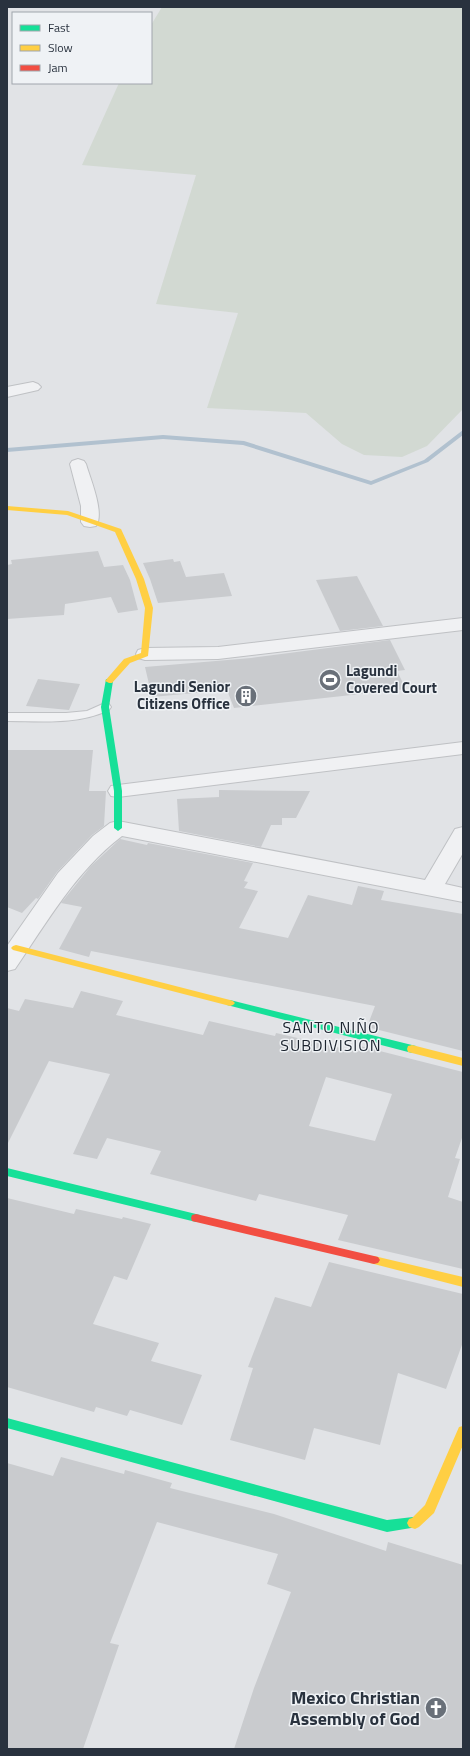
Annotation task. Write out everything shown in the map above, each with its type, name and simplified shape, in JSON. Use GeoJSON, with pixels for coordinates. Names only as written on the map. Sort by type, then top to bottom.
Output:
{"type":"FeatureCollection","features":[{"type":"Feature","properties":{"kind":"street"},"geometry":{"type":"LineString","coordinates":[[7,392],[33,387]]}},
{"type":"Feature","properties":{"kind":"street"},"geometry":{"type":"LineString","coordinates":[[78,464],[90,506],[90,522]]}},
{"type":"Feature","properties":{"kind":"street"},"geometry":{"type":"LineString","coordinates":[[7,508],[68,513],[118,531],[140,579],[149,608],[146,654]]}},
{"type":"Feature","properties":{"kind":"street"},"geometry":{"type":"LineString","coordinates":[[118,828],[118,791],[105,707],[108,681],[127,662],[146,654],[218,653],[463,624]]}},
{"type":"Feature","properties":{"kind":"street"},"geometry":{"type":"LineString","coordinates":[[118,791],[463,748]]}},
{"type":"Feature","properties":{"kind":"street"},"geometry":{"type":"LineString","coordinates":[[463,895],[118,828],[101,841],[66,878],[12,955],[463,1062]]}},
{"type":"Feature","properties":{"kind":"street"},"geometry":{"type":"LineString","coordinates":[[432,888],[463,834]]}},
{"type":"Feature","properties":{"kind":"street"},"geometry":{"type":"LineString","coordinates":[[7,1172],[463,1282]]}},
{"type":"Feature","properties":{"kind":"street"},"geometry":{"type":"LineString","coordinates":[[7,1423],[387,1526],[415,1523],[430,1509],[463,1431]]}},
{"type":"Feature","properties":{"kind":"lane"},"geometry":{"type":"LineString","coordinates":[[7,717],[66,717],[90,714],[105,707]]}},
{"type":"Feature","properties":{"kind":"shaded area"},"geometry":{"type":"Polygon","coordinates":[[[162,7],[463,7],[463,409],[427,446],[402,457],[364,455],[342,444],[306,413],[207,408],[238,313],[156,304],[196,175],[82,165],[119,84],[152,84],[152,23],[162,7]]]}},
{"type":"Feature","properties":{"kind":"building"},"geometry":{"type":"Polygon","coordinates":[[[98,551],[104,567],[123,565],[130,580],[138,610],[118,613],[111,597],[65,604],[64,615],[7,619],[7,565],[12,564],[11,560],[98,551]]]}},
{"type":"Feature","properties":{"kind":"building"},"geometry":{"type":"Polygon","coordinates":[[[173,559],[174,562],[180,561],[186,577],[224,573],[232,596],[158,603],[143,563],[173,559]]]}},
{"type":"Feature","properties":{"kind":"building"},"geometry":{"type":"Polygon","coordinates":[[[357,576],[383,626],[340,631],[316,580],[357,576]]]}},
{"type":"Feature","properties":{"kind":"building","name":"Lagundi Covered Court"},"geometry":{"type":"Polygon","coordinates":[[[390,640],[405,670],[397,671],[406,689],[234,708],[227,690],[152,697],[145,667],[251,658],[390,640]]]}},
{"type":"Feature","properties":{"kind":"building"},"geometry":{"type":"Polygon","coordinates":[[[38,679],[80,684],[69,710],[26,706],[38,679]]]}},
{"type":"Feature","properties":{"kind":"building"},"geometry":{"type":"Polygon","coordinates":[[[7,750],[93,750],[89,791],[106,791],[104,826],[92,835],[57,872],[38,899],[36,898],[22,913],[7,907],[7,750]]]}},
{"type":"Feature","properties":{"kind":"building"},"geometry":{"type":"Polygon","coordinates":[[[219,790],[310,791],[296,818],[282,818],[282,825],[271,825],[261,847],[179,831],[177,799],[219,797],[219,790]]]}},
{"type":"Feature","properties":{"kind":"building"},"geometry":{"type":"Polygon","coordinates":[[[120,839],[253,863],[244,881],[248,882],[244,888],[258,891],[239,928],[288,938],[308,895],[352,905],[358,886],[384,891],[381,900],[463,914],[463,1051],[367,1027],[375,1006],[91,951],[89,957],[59,949],[82,907],[61,903],[91,866],[120,839]]]}},
{"type":"Feature","properties":{"kind":"building"},"geometry":{"type":"Polygon","coordinates":[[[81,991],[123,1001],[116,1015],[203,1035],[209,1021],[275,1036],[276,1033],[358,1052],[360,1046],[463,1072],[463,1135],[455,1158],[460,1159],[448,1197],[463,1202],[463,1269],[338,1240],[348,1215],[259,1194],[256,1201],[150,1174],[161,1151],[107,1138],[97,1159],[73,1154],[110,1074],[49,1061],[7,1145],[7,1008],[19,1011],[25,999],[73,1008],[81,991]],[[326,1077],[309,1126],[375,1141],[392,1094],[326,1077]]]}},
{"type":"Feature","properties":{"kind":"building"},"geometry":{"type":"Polygon","coordinates":[[[7,1198],[74,1214],[76,1209],[122,1219],[123,1217],[151,1224],[127,1280],[114,1276],[93,1324],[159,1343],[151,1361],[202,1375],[182,1425],[130,1410],[127,1416],[96,1407],[94,1412],[7,1387],[7,1198]]]}},
{"type":"Feature","properties":{"kind":"building"},"geometry":{"type":"Polygon","coordinates":[[[329,1262],[463,1294],[463,1342],[446,1389],[398,1373],[380,1445],[314,1428],[305,1460],[230,1440],[253,1368],[248,1367],[275,1297],[311,1307],[329,1262]]]}},
{"type":"Feature","properties":{"kind":"building"},"geometry":{"type":"Polygon","coordinates":[[[61,1457],[124,1474],[125,1470],[172,1483],[170,1488],[274,1514],[386,1551],[388,1542],[463,1565],[463,1749],[234,1749],[254,1688],[291,1592],[267,1584],[278,1554],[157,1522],[110,1643],[119,1645],[83,1749],[7,1749],[7,1463],[53,1476],[61,1457]]]}},
{"type":"Feature","properties":{"kind":"waterway"},"geometry":{"type":"LineString","coordinates":[[7,450],[163,437],[244,443],[371,483],[426,461],[463,432]]}},
{"type":"Feature","properties":{"kind":"traffic: fast"},"geometry":{"type":"LineString","coordinates":[[109,681],[105,707],[118,791],[118,828]]}},
{"type":"Feature","properties":{"kind":"traffic: fast"},"geometry":{"type":"LineString","coordinates":[[230,1003],[412,1049]]}},
{"type":"Feature","properties":{"kind":"traffic: fast"},"geometry":{"type":"LineString","coordinates":[[7,1172],[196,1218]]}},
{"type":"Feature","properties":{"kind":"traffic: fast"},"geometry":{"type":"LineString","coordinates":[[7,1423],[387,1526],[413,1523]]}},
{"type":"Feature","properties":{"kind":"traffic: slow"},"geometry":{"type":"LineString","coordinates":[[7,508],[68,513],[118,531],[140,579],[149,608],[145,654],[127,661],[109,681]]}},
{"type":"Feature","properties":{"kind":"traffic: slow"},"geometry":{"type":"LineString","coordinates":[[16,948],[230,1003]]}},
{"type":"Feature","properties":{"kind":"traffic: slow"},"geometry":{"type":"LineString","coordinates":[[412,1049],[463,1062]]}},
{"type":"Feature","properties":{"kind":"traffic: slow"},"geometry":{"type":"LineString","coordinates":[[374,1260],[463,1282]]}},
{"type":"Feature","properties":{"kind":"traffic: slow"},"geometry":{"type":"LineString","coordinates":[[413,1523],[415,1523],[430,1509],[463,1431]]}},
{"type":"Feature","properties":{"kind":"traffic: jam"},"geometry":{"type":"LineString","coordinates":[[196,1218],[374,1260]]}},
{"type":"Feature","properties":{"kind":"place","name":"Lagundi Covered Court"},"geometry":{"type":"Point","coordinates":[330,680]}},
{"type":"Feature","properties":{"kind":"place","name":"Lagundi Senior Citizens Office"},"geometry":{"type":"Point","coordinates":[246,696]}},
{"type":"Feature","properties":{"kind":"place","name":"Mexico Christian Assembly of God"},"geometry":{"type":"Point","coordinates":[436,1708]}},
{"type":"Feature","properties":{"kind":"district","name":"SANTO NIÑO SUBDIVISION"},"geometry":{"type":"Point","coordinates":[331,1036]}}]}
